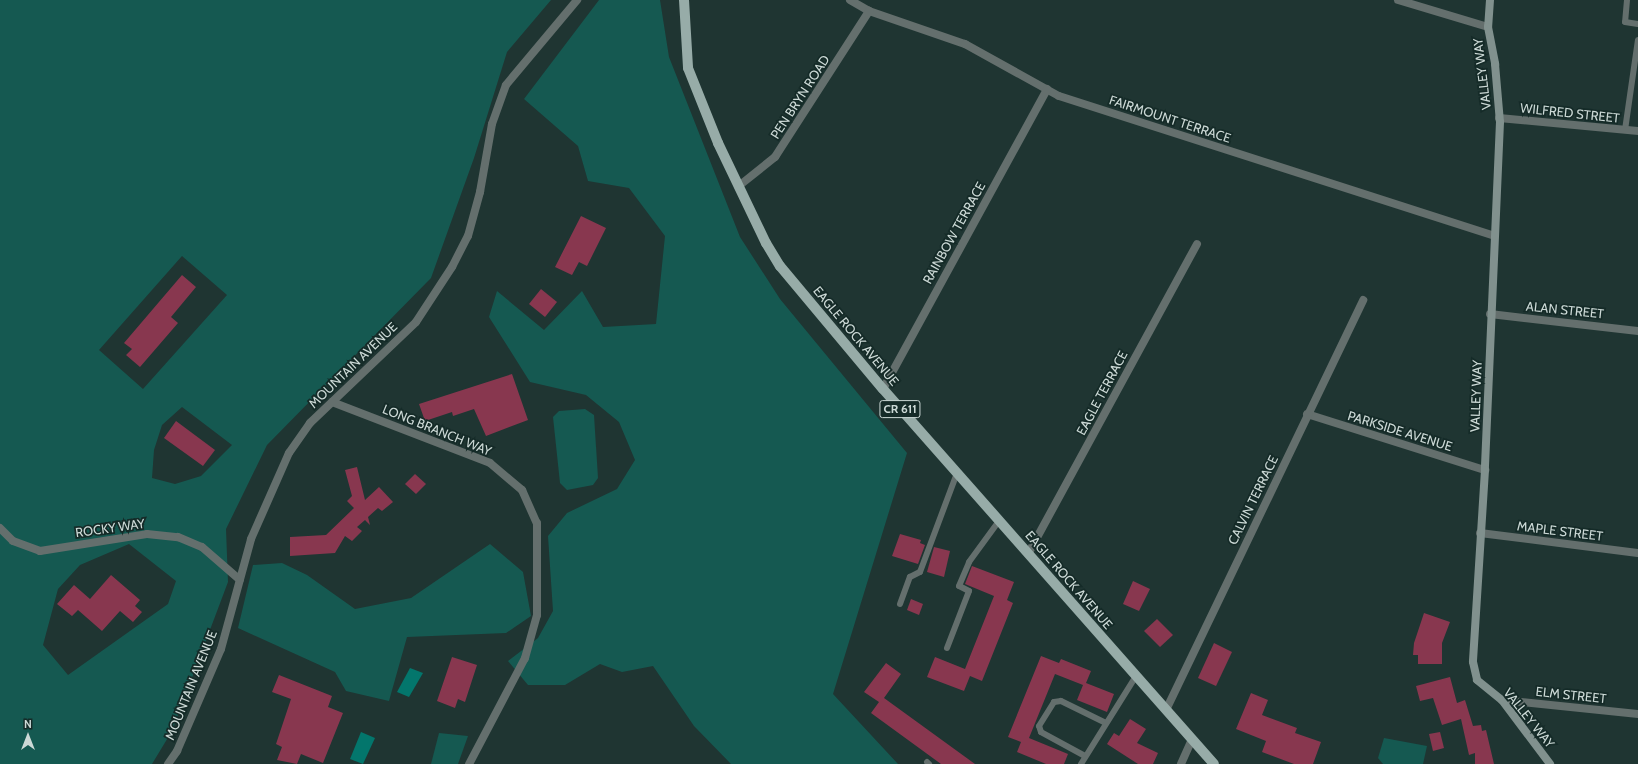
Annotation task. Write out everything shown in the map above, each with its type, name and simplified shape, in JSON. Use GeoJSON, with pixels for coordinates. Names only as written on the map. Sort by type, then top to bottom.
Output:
{"type":"FeatureCollection","features":[{"type":"Feature","properties":{"kind":"main road","name":"EAGLE ROCK AVENUE"},"geometry":{"type":"LineString","coordinates":[[684,0],[688,68],[718,143],[740,185],[766,243],[780,266],[883,389],[956,473],[1214,764]]}},
{"type":"Feature","properties":{"kind":"street","name":"MOUNTAIN AVENUE"},"geometry":{"type":"LineString","coordinates":[[168,764],[178,751],[221,649],[251,539],[289,453],[310,423],[416,322],[452,267],[468,236],[480,192],[492,124],[506,85],[577,0]]}},
{"type":"Feature","properties":{"kind":"street","name":"FAIRMOUNT TERRACE"},"geometry":{"type":"LineString","coordinates":[[850,0],[869,11],[966,44],[1059,96],[1494,236]]}},
{"type":"Feature","properties":{"kind":"street"},"geometry":{"type":"LineString","coordinates":[[1398,0],[1488,27]]}},
{"type":"Feature","properties":{"kind":"street","name":"VALLEY WAY"},"geometry":{"type":"LineString","coordinates":[[1490,0],[1488,27],[1495,64],[1499,118],[1490,314],[1485,470],[1473,662],[1477,680],[1502,700],[1550,764]]}},
{"type":"Feature","properties":{"kind":"street","name":"PEN BRYN ROAD"},"geometry":{"type":"LineString","coordinates":[[740,185],[775,157],[869,11]]}},
{"type":"Feature","properties":{"kind":"street","name":"RAINBOW TERRACE"},"geometry":{"type":"LineString","coordinates":[[883,389],[1047,89]]}},
{"type":"Feature","properties":{"kind":"street","name":"WILFRED STREET"},"geometry":{"type":"LineString","coordinates":[[1499,118],[1638,131]]}},
{"type":"Feature","properties":{"kind":"street","name":"EAGLE TERRACE"},"geometry":{"type":"LineString","coordinates":[[1028,554],[1197,244]]}},
{"type":"Feature","properties":{"kind":"street","name":"CALVIN TERRACE"},"geometry":{"type":"LineString","coordinates":[[1166,710],[1363,300]]}},
{"type":"Feature","properties":{"kind":"street","name":"ALAN STREET"},"geometry":{"type":"LineString","coordinates":[[1490,314],[1638,331]]}},
{"type":"Feature","properties":{"kind":"street","name":"LONG BRANCH WAY"},"geometry":{"type":"LineString","coordinates":[[332,402],[490,463],[522,490],[537,523],[537,615],[525,658],[469,764]]}},
{"type":"Feature","properties":{"kind":"street","name":"PARKSIDE AVENUE"},"geometry":{"type":"LineString","coordinates":[[1307,414],[1485,470]]}},
{"type":"Feature","properties":{"kind":"street","name":"ROCKY WAY"},"geometry":{"type":"LineString","coordinates":[[0,528],[13,541],[40,551],[147,534],[178,537],[202,547],[240,580]]}},
{"type":"Feature","properties":{"kind":"street","name":"MAPLE STREET"},"geometry":{"type":"LineString","coordinates":[[1480,533],[1638,553]]}},
{"type":"Feature","properties":{"kind":"street","name":"ELM STREET"},"geometry":{"type":"LineString","coordinates":[[1502,700],[1638,714]]}},
{"type":"Feature","properties":{"kind":"street"},"geometry":{"type":"LineString","coordinates":[[1181,764],[1192,739]]}},
{"type":"Feature","properties":{"kind":"lane"},"geometry":{"type":"LineString","coordinates":[[1627,0],[1624,22],[1638,24]]}},
{"type":"Feature","properties":{"kind":"lane"},"geometry":{"type":"LineString","coordinates":[[1625,130],[1638,40]]}},
{"type":"Feature","properties":{"kind":"lane"},"geometry":{"type":"LineString","coordinates":[[900,604],[910,577],[920,572],[956,473]]}},
{"type":"Feature","properties":{"kind":"lane"},"geometry":{"type":"LineString","coordinates":[[947,648],[969,590],[959,586],[969,562],[999,521]]}},
{"type":"Feature","properties":{"kind":"lane"},"geometry":{"type":"LineString","coordinates":[[1081,764],[1136,676]]}},
{"type":"Feature","properties":{"kind":"lane"},"geometry":{"type":"LineString","coordinates":[[1085,756],[1041,732],[1039,726],[1054,702],[1061,701],[1106,723]]}},
{"type":"Feature","properties":{"kind":"shaded area"},"geometry":{"type":"Polygon","coordinates":[[[0,0],[551,0],[507,52],[474,158],[431,278],[267,445],[226,529],[228,582],[172,731],[152,764],[0,764],[0,0]],[[182,256],[99,350],[143,389],[227,295],[182,256]],[[182,407],[162,425],[154,450],[152,478],[175,484],[201,476],[232,445],[182,407]],[[129,544],[80,565],[58,589],[43,645],[68,675],[168,604],[176,581],[129,544]]]}},
{"type":"Feature","properties":{"kind":"shaded area"},"geometry":{"type":"Polygon","coordinates":[[[599,0],[660,0],[669,57],[740,237],[780,299],[907,453],[833,694],[898,764],[731,764],[694,726],[653,666],[622,672],[600,664],[565,685],[528,685],[508,661],[538,638],[553,611],[548,536],[567,513],[617,489],[635,460],[619,422],[586,395],[530,382],[489,317],[497,291],[544,330],[582,291],[603,327],[656,324],[665,236],[629,188],[588,181],[578,146],[524,99],[599,0]]]}},
{"type":"Feature","properties":{"kind":"shaded area"},"geometry":{"type":"Polygon","coordinates":[[[585,409],[594,415],[598,478],[593,485],[567,490],[560,483],[553,417],[559,411],[585,409]]]}},
{"type":"Feature","properties":{"kind":"shaded area"},"geometry":{"type":"Polygon","coordinates":[[[490,544],[523,572],[531,616],[506,633],[407,637],[389,701],[346,691],[335,672],[238,628],[253,565],[282,563],[307,575],[355,609],[411,598],[490,544]]]}},
{"type":"Feature","properties":{"kind":"shaded area"},"geometry":{"type":"Polygon","coordinates":[[[410,668],[423,673],[409,697],[397,692],[410,668]]]}},
{"type":"Feature","properties":{"kind":"shaded area"},"geometry":{"type":"Polygon","coordinates":[[[361,732],[375,738],[363,764],[350,759],[361,732]]]}},
{"type":"Feature","properties":{"kind":"shaded area"},"geometry":{"type":"Polygon","coordinates":[[[439,733],[468,736],[458,764],[431,764],[439,733]]]}},
{"type":"Feature","properties":{"kind":"shaded area"},"geometry":{"type":"Polygon","coordinates":[[[1384,738],[1427,746],[1423,764],[1383,764],[1378,758],[1384,738]]]}},
{"type":"Feature","properties":{"kind":"building"},"geometry":{"type":"Polygon","coordinates":[[[581,216],[606,228],[587,266],[579,262],[572,275],[555,267],[581,216]]]}},
{"type":"Feature","properties":{"kind":"building"},"geometry":{"type":"Polygon","coordinates":[[[182,275],[196,287],[171,317],[178,323],[140,367],[126,355],[132,349],[124,343],[182,275]]]}},
{"type":"Feature","properties":{"kind":"building"},"geometry":{"type":"Polygon","coordinates":[[[541,289],[557,302],[545,317],[529,304],[541,289]]]}},
{"type":"Feature","properties":{"kind":"building"},"geometry":{"type":"Polygon","coordinates":[[[512,374],[528,420],[486,436],[474,409],[453,416],[452,412],[425,421],[419,404],[512,374]]]}},
{"type":"Feature","properties":{"kind":"building"},"geometry":{"type":"Polygon","coordinates":[[[176,421],[215,450],[203,466],[164,438],[176,421]]]}},
{"type":"Feature","properties":{"kind":"building"},"geometry":{"type":"Polygon","coordinates":[[[357,467],[365,500],[379,487],[393,502],[382,511],[378,508],[368,517],[370,525],[365,520],[357,527],[362,531],[352,541],[345,536],[335,553],[290,556],[290,537],[326,535],[354,508],[347,501],[352,496],[345,470],[357,467]]]}},
{"type":"Feature","properties":{"kind":"building"},"geometry":{"type":"Polygon","coordinates":[[[415,474],[426,484],[416,494],[405,484],[415,474]]]}},
{"type":"Feature","properties":{"kind":"building"},"geometry":{"type":"Polygon","coordinates":[[[900,534],[921,540],[920,543],[925,545],[918,564],[892,556],[900,534]]]}},
{"type":"Feature","properties":{"kind":"building"},"geometry":{"type":"Polygon","coordinates":[[[934,547],[950,551],[944,577],[927,572],[934,547]]]}},
{"type":"Feature","properties":{"kind":"building"},"geometry":{"type":"Polygon","coordinates":[[[972,566],[1014,582],[1007,600],[1013,603],[982,681],[970,676],[964,691],[927,677],[935,657],[965,669],[994,596],[965,584],[972,566]]]}},
{"type":"Feature","properties":{"kind":"building"},"geometry":{"type":"Polygon","coordinates":[[[111,575],[140,600],[135,606],[142,612],[133,622],[120,611],[102,631],[78,610],[72,616],[57,604],[74,585],[90,599],[111,575]]]}},
{"type":"Feature","properties":{"kind":"building"},"geometry":{"type":"Polygon","coordinates":[[[1133,581],[1150,589],[1139,611],[1123,604],[1133,581]]]}},
{"type":"Feature","properties":{"kind":"building"},"geometry":{"type":"Polygon","coordinates":[[[911,599],[923,604],[919,615],[907,610],[911,599]]]}},
{"type":"Feature","properties":{"kind":"building"},"geometry":{"type":"Polygon","coordinates":[[[1424,613],[1450,622],[1442,643],[1442,664],[1418,664],[1418,655],[1413,655],[1414,643],[1424,613]]]}},
{"type":"Feature","properties":{"kind":"building"},"geometry":{"type":"Polygon","coordinates":[[[1157,619],[1173,635],[1160,647],[1144,631],[1157,619]]]}},
{"type":"Feature","properties":{"kind":"building"},"geometry":{"type":"Polygon","coordinates":[[[1214,643],[1232,652],[1216,686],[1198,678],[1214,643]]]}},
{"type":"Feature","properties":{"kind":"building"},"geometry":{"type":"Polygon","coordinates":[[[1041,656],[1059,663],[1061,659],[1091,671],[1086,683],[1114,694],[1107,712],[1077,700],[1083,685],[1055,674],[1029,738],[1068,754],[1064,764],[1046,764],[1017,752],[1021,742],[1008,737],[1041,656]]]}},
{"type":"Feature","properties":{"kind":"building"},"geometry":{"type":"Polygon","coordinates":[[[452,657],[477,665],[465,702],[458,699],[455,708],[437,701],[452,657]]]}},
{"type":"Feature","properties":{"kind":"building"},"geometry":{"type":"Polygon","coordinates":[[[886,663],[901,674],[884,698],[975,764],[941,764],[871,713],[879,702],[864,692],[886,663]]]}},
{"type":"Feature","properties":{"kind":"building"},"geometry":{"type":"Polygon","coordinates":[[[279,675],[332,696],[328,707],[343,713],[323,763],[301,754],[297,764],[277,760],[282,747],[276,744],[291,699],[272,692],[279,675]]]}},
{"type":"Feature","properties":{"kind":"building"},"geometry":{"type":"Polygon","coordinates":[[[1450,677],[1457,703],[1465,700],[1473,726],[1481,725],[1482,731],[1486,730],[1494,764],[1475,764],[1475,753],[1469,755],[1461,719],[1442,725],[1433,698],[1420,701],[1416,686],[1450,677]]]}},
{"type":"Feature","properties":{"kind":"building"},"geometry":{"type":"Polygon","coordinates":[[[1251,693],[1268,700],[1262,715],[1297,728],[1295,733],[1321,742],[1313,764],[1294,764],[1262,752],[1266,741],[1236,729],[1251,693]]]}},
{"type":"Feature","properties":{"kind":"building"},"geometry":{"type":"Polygon","coordinates":[[[1130,719],[1146,729],[1137,743],[1158,753],[1153,764],[1138,764],[1107,744],[1114,733],[1119,736],[1130,719]]]}},
{"type":"Feature","properties":{"kind":"building"},"geometry":{"type":"Polygon","coordinates":[[[1440,732],[1444,748],[1433,751],[1429,734],[1440,732]]]}}]}
